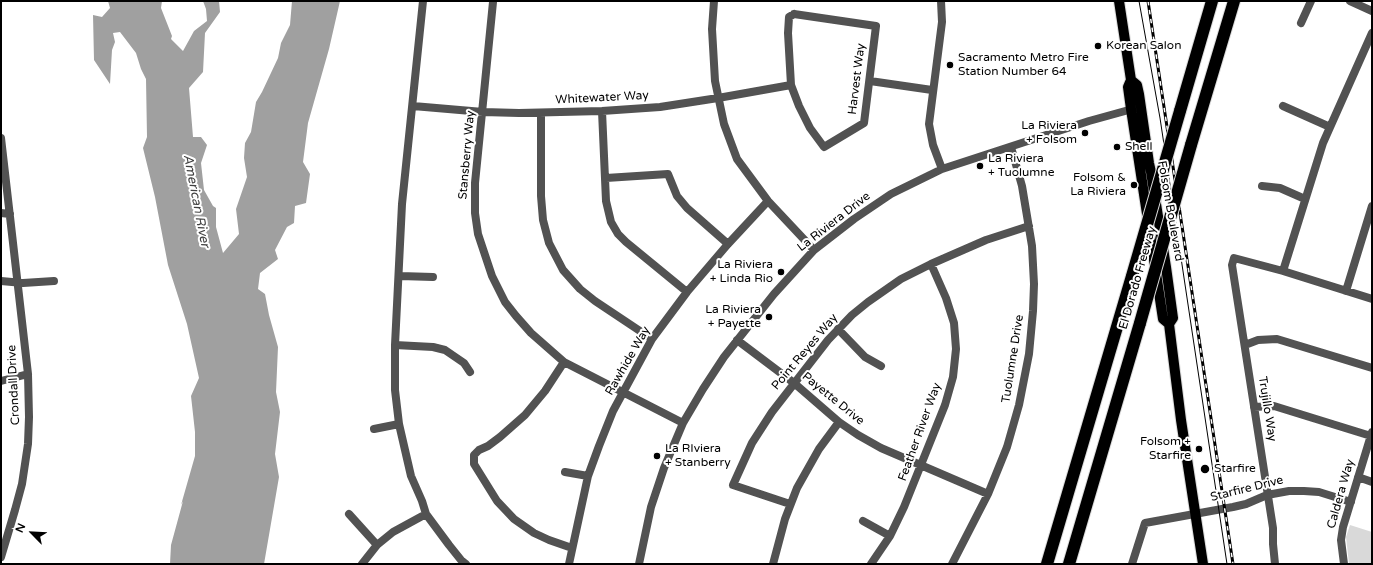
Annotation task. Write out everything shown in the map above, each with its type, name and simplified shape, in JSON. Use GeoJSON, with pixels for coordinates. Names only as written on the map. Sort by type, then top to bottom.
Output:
{"type":"FeatureCollection","features":[{"type":"Feature","properties":{"kind":"highway","name":"El Dorado Freeway"},"geometry":{"type":"LineString","coordinates":[[1047,564],[1212,1]]}},
{"type":"Feature","properties":{"kind":"highway","name":"El Dorado Freeway"},"geometry":{"type":"LineString","coordinates":[[1069,564],[1234,1]]}},
{"type":"Feature","properties":{"kind":"main road","name":"Folsom Boulevard"},"geometry":{"type":"LineString","coordinates":[[1119,1],[1131,80],[1128,87],[1136,108],[1163,319],[1169,324],[1203,564]]}},
{"type":"Feature","properties":{"kind":"street"},"geometry":{"type":"LineString","coordinates":[[423,1],[402,204],[400,276],[395,345],[395,390],[399,424],[411,476],[426,514],[461,563]]}},
{"type":"Feature","properties":{"kind":"street"},"geometry":{"type":"LineString","coordinates":[[714,1],[712,29],[715,81],[724,124],[738,159],[768,201],[814,250]]}},
{"type":"Feature","properties":{"kind":"street"},"geometry":{"type":"LineString","coordinates":[[941,1],[942,22],[932,90],[929,124],[933,146],[942,169]]}},
{"type":"Feature","properties":{"kind":"street"},"geometry":{"type":"LineString","coordinates":[[1301,23],[1311,1]]}},
{"type":"Feature","properties":{"kind":"street"},"geometry":{"type":"LineString","coordinates":[[1350,1],[1372,11]]}},
{"type":"Feature","properties":{"kind":"street","name":"Stansberry Way"},"geometry":{"type":"LineString","coordinates":[[493,2],[475,183],[475,213],[483,252],[492,276],[505,302],[530,333],[564,362],[684,423]]}},
{"type":"Feature","properties":{"kind":"street","name":"Harvest Way"},"geometry":{"type":"LineString","coordinates":[[794,14],[876,26],[870,81],[864,123],[824,148],[810,128],[798,106],[791,85],[788,33],[789,17],[794,14]]}},
{"type":"Feature","properties":{"kind":"street"},"geometry":{"type":"LineString","coordinates":[[1372,33],[1316,163],[1283,271],[1372,299]]}},
{"type":"Feature","properties":{"kind":"street"},"geometry":{"type":"LineString","coordinates":[[870,81],[932,90]]}},
{"type":"Feature","properties":{"kind":"street","name":"Whitewater Way"},"geometry":{"type":"LineString","coordinates":[[413,106],[483,112],[541,113],[602,111],[660,106],[718,98],[791,85]]}},
{"type":"Feature","properties":{"kind":"street"},"geometry":{"type":"LineString","coordinates":[[1283,106],[1330,128]]}},
{"type":"Feature","properties":{"kind":"street","name":"La Riviera Drive"},"geometry":{"type":"LineString","coordinates":[[639,564],[651,507],[664,468],[684,423],[703,389],[737,340],[774,294],[814,250],[854,219],[891,194],[942,169],[1088,121],[1136,108]]}},
{"type":"Feature","properties":{"kind":"street"},"geometry":{"type":"LineString","coordinates":[[602,111],[606,201],[611,222],[618,234],[687,292]]}},
{"type":"Feature","properties":{"kind":"street"},"geometry":{"type":"LineString","coordinates":[[541,113],[541,196],[543,220],[549,243],[562,270],[580,289],[595,301],[652,339]]}},
{"type":"Feature","properties":{"kind":"street","name":"Crondall Drive"},"geometry":{"type":"LineString","coordinates":[[1,138],[28,374],[29,417],[25,464],[15,510],[3,545],[1,556]]}},
{"type":"Feature","properties":{"kind":"street","name":"Tuolumne Drive"},"geometry":{"type":"LineString","coordinates":[[952,564],[988,494],[999,468],[1019,405],[1028,359],[1031,337],[1034,284],[1029,226],[1022,186],[1011,147]]}},
{"type":"Feature","properties":{"kind":"street"},"geometry":{"type":"LineString","coordinates":[[606,178],[668,174],[677,196],[687,208],[728,244]]}},
{"type":"Feature","properties":{"kind":"street"},"geometry":{"type":"LineString","coordinates":[[1262,186],[1280,188],[1305,199]]}},
{"type":"Feature","properties":{"kind":"street","name":"Rawhide Way"},"geometry":{"type":"LineString","coordinates":[[569,564],[588,476],[613,411],[652,339],[687,292],[728,244],[768,201]]}},
{"type":"Feature","properties":{"kind":"street"},"geometry":{"type":"LineString","coordinates":[[1346,291],[1372,206]]}},
{"type":"Feature","properties":{"kind":"street"},"geometry":{"type":"LineString","coordinates":[[1,213],[10,214]]}},
{"type":"Feature","properties":{"kind":"street","name":"Point Reyes Way"},"geometry":{"type":"LineString","coordinates":[[790,504],[733,485],[741,465],[762,427],[794,383],[838,329],[884,290],[907,276],[986,240],[1029,226]]}},
{"type":"Feature","properties":{"kind":"street","name":"Trujillo Way"},"geometry":{"type":"LineString","coordinates":[[1275,564],[1273,528],[1232,265],[1234,258],[1283,271]]}},
{"type":"Feature","properties":{"kind":"street","name":"Feather River Way"},"geometry":{"type":"LineString","coordinates":[[872,564],[890,536],[904,507],[953,377],[956,349],[954,323],[951,311],[931,264]]}},
{"type":"Feature","properties":{"kind":"street"},"geometry":{"type":"LineString","coordinates":[[400,276],[433,277]]}},
{"type":"Feature","properties":{"kind":"street"},"geometry":{"type":"LineString","coordinates":[[1,281],[18,283],[54,282]]}},
{"type":"Feature","properties":{"kind":"street"},"geometry":{"type":"LineString","coordinates":[[838,329],[865,357],[881,366]]}},
{"type":"Feature","properties":{"kind":"street"},"geometry":{"type":"LineString","coordinates":[[1245,345],[1258,340],[1277,339],[1372,368]]}},
{"type":"Feature","properties":{"kind":"street","name":"Payette Drive"},"geometry":{"type":"LineString","coordinates":[[737,340],[794,383],[839,422],[858,435],[881,448],[988,494]]}},
{"type":"Feature","properties":{"kind":"street"},"geometry":{"type":"LineString","coordinates":[[395,345],[433,347],[445,350],[464,363],[470,372]]}},
{"type":"Feature","properties":{"kind":"street"},"geometry":{"type":"LineString","coordinates":[[564,362],[545,391],[524,415],[500,437],[488,446],[479,450],[474,455],[474,464],[497,501],[514,519],[549,540],[572,548]]}},
{"type":"Feature","properties":{"kind":"street"},"geometry":{"type":"LineString","coordinates":[[1,381],[28,374]]}},
{"type":"Feature","properties":{"kind":"street"},"geometry":{"type":"LineString","coordinates":[[1254,407],[1268,405],[1274,406],[1371,434]]}},
{"type":"Feature","properties":{"kind":"street"},"geometry":{"type":"LineString","coordinates":[[773,564],[790,504],[807,469],[819,449],[839,422]]}},
{"type":"Feature","properties":{"kind":"street"},"geometry":{"type":"LineString","coordinates":[[374,429],[399,424]]}},
{"type":"Feature","properties":{"kind":"street","name":"Caldera Way"},"geometry":{"type":"LineString","coordinates":[[1344,564],[1341,547],[1342,534],[1350,502],[1371,434]]}},
{"type":"Feature","properties":{"kind":"street"},"geometry":{"type":"LineString","coordinates":[[565,472],[588,476]]}},
{"type":"Feature","properties":{"kind":"street"},"geometry":{"type":"LineString","coordinates":[[1358,477],[1372,482]]}},
{"type":"Feature","properties":{"kind":"street","name":"Starfire Drive"},"geometry":{"type":"LineString","coordinates":[[1132,564],[1145,523],[1240,506],[1268,495],[1282,492],[1319,492],[1350,502]]}},
{"type":"Feature","properties":{"kind":"street"},"geometry":{"type":"LineString","coordinates":[[349,514],[377,544]]}},
{"type":"Feature","properties":{"kind":"street"},"geometry":{"type":"LineString","coordinates":[[362,564],[377,544],[393,532],[426,514]]}},
{"type":"Feature","properties":{"kind":"street"},"geometry":{"type":"LineString","coordinates":[[863,521],[890,536]]}},
{"type":"Feature","properties":{"kind":"shaded area"},"geometry":{"type":"Polygon","coordinates":[[[1350,525],[1372,532],[1372,564],[1349,564],[1346,537],[1350,525]]]}},
{"type":"Feature","properties":{"kind":"water","name":"American River"},"geometry":{"type":"Polygon","coordinates":[[[108,1],[162,1],[161,8],[172,36],[171,39],[183,51],[194,31],[207,21],[206,9],[203,1],[219,1],[220,12],[205,33],[203,72],[189,88],[193,137],[201,137],[207,145],[201,163],[204,190],[213,206],[216,208],[216,227],[223,253],[239,234],[236,209],[247,177],[244,158],[245,143],[251,132],[256,102],[278,58],[281,43],[290,25],[292,1],[340,1],[329,49],[308,123],[303,162],[310,174],[306,203],[295,206],[294,223],[287,227],[275,250],[278,259],[260,273],[258,289],[265,294],[278,347],[276,392],[280,412],[275,454],[279,477],[264,564],[170,564],[171,545],[195,456],[195,432],[191,396],[199,378],[187,324],[168,265],[155,197],[143,148],[147,137],[146,79],[136,53],[120,32],[113,33],[115,42],[112,50],[110,84],[94,60],[93,15],[102,17],[110,8],[108,1]]]}},
{"type":"Feature","properties":{"kind":"tram line"},"geometry":{"type":"LineString","coordinates":[[1139,1],[1160,118],[1227,564]]}},
{"type":"Feature","properties":{"kind":"railway"},"geometry":{"type":"LineString","coordinates":[[1148,1],[1233,564]]}},
{"type":"Feature","properties":{"kind":"place","name":"Korean Salon"},"geometry":{"type":"Point","coordinates":[1098,46]}},
{"type":"Feature","properties":{"kind":"place","name":"Sacramento Metro Fire Station Number 64"},"geometry":{"type":"Point","coordinates":[950,65]}},
{"type":"Feature","properties":{"kind":"place","name":"La Riviera + Folsom"},"geometry":{"type":"Point","coordinates":[1085,133]}},
{"type":"Feature","properties":{"kind":"place","name":"Shell"},"geometry":{"type":"Point","coordinates":[1117,147]}},
{"type":"Feature","properties":{"kind":"place","name":"La Riviera + Tuolumne"},"geometry":{"type":"Point","coordinates":[980,166]}},
{"type":"Feature","properties":{"kind":"place","name":"Folsom & La Riviera"},"geometry":{"type":"Point","coordinates":[1134,185]}},
{"type":"Feature","properties":{"kind":"place","name":"La Riviera + Linda Rio"},"geometry":{"type":"Point","coordinates":[781,272]}},
{"type":"Feature","properties":{"kind":"place","name":"La Riviera + Payette"},"geometry":{"type":"Point","coordinates":[769,317]}},
{"type":"Feature","properties":{"kind":"place","name":"Folsom + Starfire"},"geometry":{"type":"Point","coordinates":[1199,449]}},
{"type":"Feature","properties":{"kind":"place","name":"La RIviera + Stanberry"},"geometry":{"type":"Point","coordinates":[657,456]}},
{"type":"Feature","properties":{"kind":"place","name":"Starfire"},"geometry":{"type":"Point","coordinates":[1205,469]}}]}
